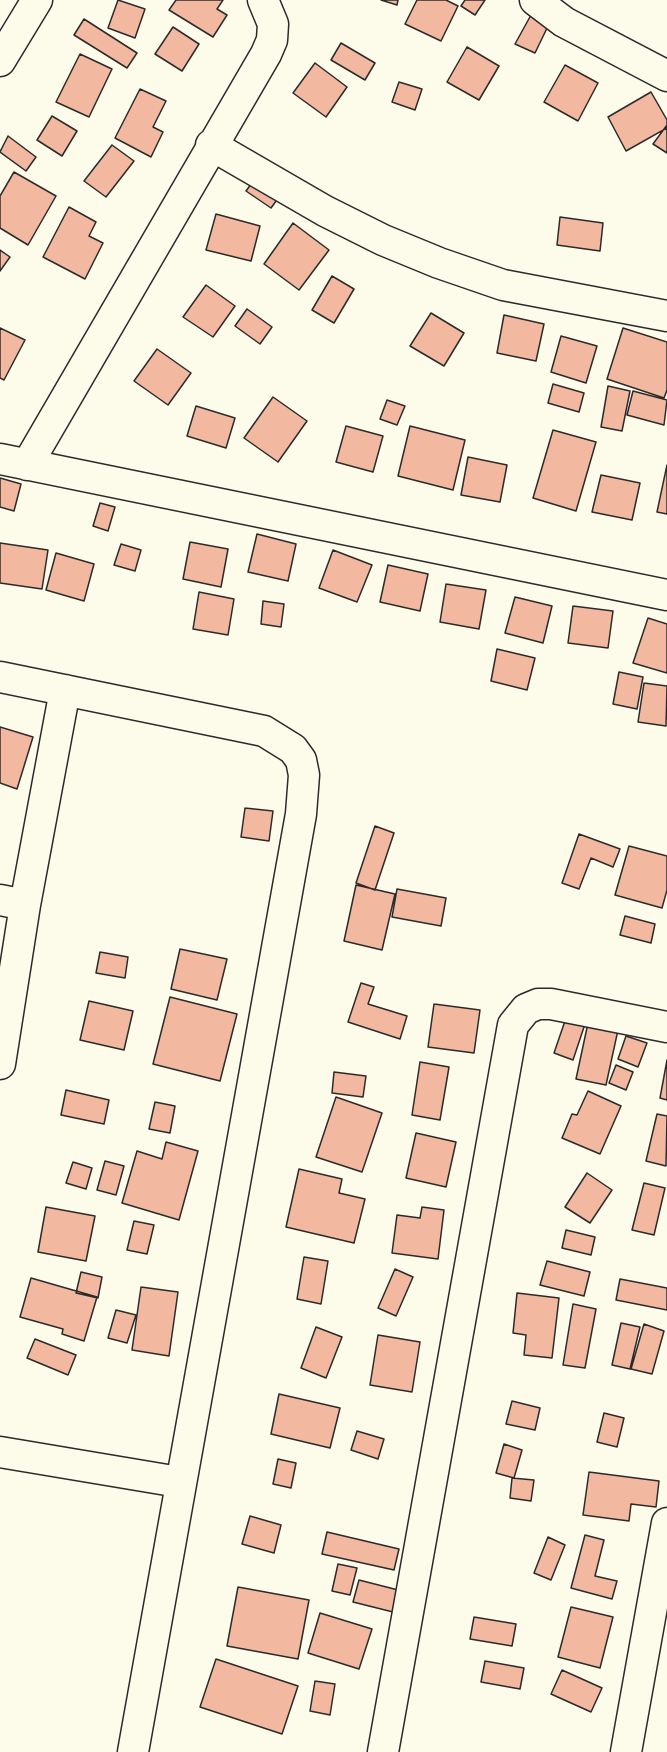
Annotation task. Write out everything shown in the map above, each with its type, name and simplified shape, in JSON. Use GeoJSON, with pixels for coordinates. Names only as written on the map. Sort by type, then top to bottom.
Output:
{"type":"FeatureCollection","features":[{"type":"Feature","properties":{"kind":"street"},"geometry":{"type":"LineString","coordinates":[[3,48],[37,0]]}},
{"type":"Feature","properties":{"kind":"street"},"geometry":{"type":"LineString","coordinates":[[263,0],[273,24],[272,40],[211,145],[13,462],[667,595]]}},
{"type":"Feature","properties":{"kind":"street"},"geometry":{"type":"LineString","coordinates":[[535,0],[564,22],[667,76]]}},
{"type":"Feature","properties":{"kind":"street"},"geometry":{"type":"LineString","coordinates":[[211,145],[326,211],[382,240],[439,263],[503,285],[667,316]]}},
{"type":"Feature","properties":{"kind":"street"},"geometry":{"type":"LineString","coordinates":[[0,678],[264,731],[292,749],[301,760],[304,776],[301,814],[179,1482],[133,1752]]}},
{"type":"Feature","properties":{"kind":"street"},"geometry":{"type":"LineString","coordinates":[[0,1064],[13,903],[65,690]]}},
{"type":"Feature","properties":{"kind":"street"},"geometry":{"type":"LineString","coordinates":[[386,1751],[513,1025],[526,1009],[538,1004],[551,1004],[667,1027]]}},
{"type":"Feature","properties":{"kind":"street"},"geometry":{"type":"LineString","coordinates":[[0,1452],[179,1482]]}},
{"type":"Feature","properties":{"kind":"street"},"geometry":{"type":"LineString","coordinates":[[626,1752],[667,1523]]}},
{"type":"Feature","properties":{"kind":"building"},"geometry":{"type":"Polygon","coordinates":[[[118,0],[145,9],[135,38],[108,28],[118,0]]]}},
{"type":"Feature","properties":{"kind":"building"},"geometry":{"type":"Polygon","coordinates":[[[176,0],[223,0],[217,9],[227,15],[213,37],[169,10],[176,0]]]}},
{"type":"Feature","properties":{"kind":"building"},"geometry":{"type":"Polygon","coordinates":[[[381,0],[398,0],[397,5],[381,0]]]}},
{"type":"Feature","properties":{"kind":"building"},"geometry":{"type":"Polygon","coordinates":[[[417,0],[446,0],[458,6],[441,41],[405,24],[417,0]]]}},
{"type":"Feature","properties":{"kind":"building"},"geometry":{"type":"Polygon","coordinates":[[[465,0],[485,0],[475,15],[461,6],[465,0]]]}},
{"type":"Feature","properties":{"kind":"building"},"geometry":{"type":"Polygon","coordinates":[[[531,15],[549,24],[535,53],[515,44],[531,15]]]}},
{"type":"Feature","properties":{"kind":"building"},"geometry":{"type":"Polygon","coordinates":[[[84,19],[137,53],[127,68],[74,35],[84,19]]]}},
{"type":"Feature","properties":{"kind":"building"},"geometry":{"type":"Polygon","coordinates":[[[173,27],[199,44],[182,71],[155,54],[173,27]]]}},
{"type":"Feature","properties":{"kind":"building"},"geometry":{"type":"Polygon","coordinates":[[[341,43],[375,63],[365,80],[331,60],[341,43]]]}},
{"type":"Feature","properties":{"kind":"building"},"geometry":{"type":"Polygon","coordinates":[[[467,47],[499,66],[479,100],[447,82],[467,47]]]}},
{"type":"Feature","properties":{"kind":"building"},"geometry":{"type":"Polygon","coordinates":[[[80,54],[112,69],[89,117],[56,102],[80,54]]]}},
{"type":"Feature","properties":{"kind":"building"},"geometry":{"type":"Polygon","coordinates":[[[315,63],[347,87],[326,117],[293,93],[315,63]]]}},
{"type":"Feature","properties":{"kind":"building"},"geometry":{"type":"Polygon","coordinates":[[[565,65],[598,83],[578,121],[544,102],[565,65]]]}},
{"type":"Feature","properties":{"kind":"building"},"geometry":{"type":"Polygon","coordinates":[[[399,82],[422,89],[415,110],[392,102],[399,82]]]}},
{"type":"Feature","properties":{"kind":"building"},"geometry":{"type":"Polygon","coordinates":[[[140,89],[166,101],[153,127],[163,132],[151,157],[115,138],[140,89]]]}},
{"type":"Feature","properties":{"kind":"building"},"geometry":{"type":"Polygon","coordinates":[[[651,92],[667,120],[667,128],[626,151],[608,117],[651,92]]]}},
{"type":"Feature","properties":{"kind":"building"},"geometry":{"type":"Polygon","coordinates":[[[52,116],[77,131],[62,156],[37,140],[52,116]]]}},
{"type":"Feature","properties":{"kind":"building"},"geometry":{"type":"Polygon","coordinates":[[[667,125],[667,153],[653,144],[667,125]]]}},
{"type":"Feature","properties":{"kind":"building"},"geometry":{"type":"Polygon","coordinates":[[[8,136],[36,157],[26,171],[0,152],[8,136]]]}},
{"type":"Feature","properties":{"kind":"building"},"geometry":{"type":"Polygon","coordinates":[[[112,145],[134,161],[106,197],[84,181],[112,145]]]}},
{"type":"Feature","properties":{"kind":"building"},"geometry":{"type":"Polygon","coordinates":[[[14,172],[56,196],[28,245],[0,228],[0,196],[14,172]]]}},
{"type":"Feature","properties":{"kind":"building"},"geometry":{"type":"Polygon","coordinates":[[[257,176],[282,193],[271,208],[246,191],[257,176]]]}},
{"type":"Feature","properties":{"kind":"building"},"geometry":{"type":"Polygon","coordinates":[[[69,207],[96,222],[89,236],[103,243],[85,279],[43,257],[69,207]]]}},
{"type":"Feature","properties":{"kind":"building"},"geometry":{"type":"Polygon","coordinates":[[[216,214],[260,226],[251,261],[206,250],[216,214]]]}},
{"type":"Feature","properties":{"kind":"building"},"geometry":{"type":"Polygon","coordinates":[[[560,217],[603,223],[600,251],[557,245],[560,217]]]}},
{"type":"Feature","properties":{"kind":"building"},"geometry":{"type":"Polygon","coordinates":[[[293,223],[329,250],[299,290],[264,264],[293,223]]]}},
{"type":"Feature","properties":{"kind":"building"},"geometry":{"type":"Polygon","coordinates":[[[0,250],[10,257],[0,271],[0,250]]]}},
{"type":"Feature","properties":{"kind":"building"},"geometry":{"type":"Polygon","coordinates":[[[332,276],[354,289],[334,323],[312,310],[332,276]]]}},
{"type":"Feature","properties":{"kind":"building"},"geometry":{"type":"Polygon","coordinates":[[[206,285],[235,306],[213,337],[183,317],[206,285]]]}},
{"type":"Feature","properties":{"kind":"building"},"geometry":{"type":"Polygon","coordinates":[[[247,309],[272,327],[260,344],[235,326],[247,309]]]}},
{"type":"Feature","properties":{"kind":"building"},"geometry":{"type":"Polygon","coordinates":[[[431,313],[464,333],[444,366],[410,346],[431,313]]]}},
{"type":"Feature","properties":{"kind":"building"},"geometry":{"type":"Polygon","coordinates":[[[504,315],[544,324],[536,361],[497,353],[504,315]]]}},
{"type":"Feature","properties":{"kind":"building"},"geometry":{"type":"Polygon","coordinates":[[[0,328],[25,340],[4,380],[0,378],[0,328]]]}},
{"type":"Feature","properties":{"kind":"building"},"geometry":{"type":"Polygon","coordinates":[[[623,328],[667,342],[667,390],[664,398],[607,379],[623,328]]]}},
{"type":"Feature","properties":{"kind":"building"},"geometry":{"type":"Polygon","coordinates":[[[561,336],[597,346],[586,383],[551,372],[561,336]]]}},
{"type":"Feature","properties":{"kind":"building"},"geometry":{"type":"Polygon","coordinates":[[[157,349],[191,373],[168,405],[134,381],[157,349]]]}},
{"type":"Feature","properties":{"kind":"building"},"geometry":{"type":"Polygon","coordinates":[[[553,384],[584,393],[579,412],[548,403],[553,384]]]}},
{"type":"Feature","properties":{"kind":"building"},"geometry":{"type":"Polygon","coordinates":[[[608,386],[630,391],[622,431],[601,427],[608,386]]]}},
{"type":"Feature","properties":{"kind":"building"},"geometry":{"type":"Polygon","coordinates":[[[633,391],[667,400],[664,425],[627,415],[633,391]]]}},
{"type":"Feature","properties":{"kind":"building"},"geometry":{"type":"Polygon","coordinates":[[[273,397],[307,421],[278,462],[244,438],[273,397]]]}},
{"type":"Feature","properties":{"kind":"building"},"geometry":{"type":"Polygon","coordinates":[[[387,400],[405,406],[397,425],[380,419],[387,400]]]}},
{"type":"Feature","properties":{"kind":"building"},"geometry":{"type":"Polygon","coordinates":[[[196,406],[235,418],[226,448],[187,436],[196,406]]]}},
{"type":"Feature","properties":{"kind":"building"},"geometry":{"type":"Polygon","coordinates":[[[346,426],[383,436],[373,472],[336,462],[346,426]]]}},
{"type":"Feature","properties":{"kind":"building"},"geometry":{"type":"Polygon","coordinates":[[[410,426],[465,440],[453,490],[398,476],[410,426]]]}},
{"type":"Feature","properties":{"kind":"building"},"geometry":{"type":"Polygon","coordinates":[[[553,430],[596,442],[576,511],[533,498],[553,430]]]}},
{"type":"Feature","properties":{"kind":"building"},"geometry":{"type":"Polygon","coordinates":[[[468,457],[507,465],[500,502],[461,495],[468,457]]]}},
{"type":"Feature","properties":{"kind":"building"},"geometry":{"type":"Polygon","coordinates":[[[667,465],[667,514],[657,512],[667,465]]]}},
{"type":"Feature","properties":{"kind":"building"},"geometry":{"type":"Polygon","coordinates":[[[601,475],[640,483],[632,520],[592,512],[601,475]]]}},
{"type":"Feature","properties":{"kind":"building"},"geometry":{"type":"Polygon","coordinates":[[[0,478],[21,484],[14,511],[0,507],[0,478]]]}},
{"type":"Feature","properties":{"kind":"building"},"geometry":{"type":"Polygon","coordinates":[[[100,503],[115,507],[108,531],[93,526],[100,503]]]}},
{"type":"Feature","properties":{"kind":"building"},"geometry":{"type":"Polygon","coordinates":[[[257,534],[296,544],[288,581],[248,572],[257,534]]]}},
{"type":"Feature","properties":{"kind":"building"},"geometry":{"type":"Polygon","coordinates":[[[190,542],[228,549],[221,587],[183,579],[190,542]]]}},
{"type":"Feature","properties":{"kind":"building"},"geometry":{"type":"Polygon","coordinates":[[[0,543],[48,550],[42,589],[0,583],[0,543]]]}},
{"type":"Feature","properties":{"kind":"building"},"geometry":{"type":"Polygon","coordinates":[[[121,544],[141,550],[135,571],[114,565],[121,544]]]}},
{"type":"Feature","properties":{"kind":"building"},"geometry":{"type":"Polygon","coordinates":[[[333,550],[372,565],[357,602],[319,588],[333,550]]]}},
{"type":"Feature","properties":{"kind":"building"},"geometry":{"type":"Polygon","coordinates":[[[56,553],[94,564],[84,601],[46,590],[56,553]]]}},
{"type":"Feature","properties":{"kind":"building"},"geometry":{"type":"Polygon","coordinates":[[[388,565],[428,574],[420,611],[380,602],[388,565]]]}},
{"type":"Feature","properties":{"kind":"building"},"geometry":{"type":"Polygon","coordinates":[[[446,584],[486,590],[479,629],[440,622],[446,584]]]}},
{"type":"Feature","properties":{"kind":"building"},"geometry":{"type":"Polygon","coordinates":[[[199,592],[234,599],[228,635],[193,629],[199,592]]]}},
{"type":"Feature","properties":{"kind":"building"},"geometry":{"type":"Polygon","coordinates":[[[515,597],[552,606],[543,643],[505,633],[515,597]]]}},
{"type":"Feature","properties":{"kind":"building"},"geometry":{"type":"Polygon","coordinates":[[[263,601],[284,604],[281,627],[261,624],[263,601]]]}},
{"type":"Feature","properties":{"kind":"building"},"geometry":{"type":"Polygon","coordinates":[[[573,606],[613,611],[608,648],[568,643],[573,606]]]}},
{"type":"Feature","properties":{"kind":"building"},"geometry":{"type":"Polygon","coordinates":[[[648,618],[667,624],[667,673],[633,663],[648,618]]]}},
{"type":"Feature","properties":{"kind":"building"},"geometry":{"type":"Polygon","coordinates":[[[497,649],[535,658],[527,690],[491,681],[497,649]]]}},
{"type":"Feature","properties":{"kind":"building"},"geometry":{"type":"Polygon","coordinates":[[[619,672],[643,677],[637,709],[613,704],[619,672]]]}},
{"type":"Feature","properties":{"kind":"building"},"geometry":{"type":"Polygon","coordinates":[[[644,683],[667,686],[666,726],[638,722],[644,683]]]}},
{"type":"Feature","properties":{"kind":"building"},"geometry":{"type":"Polygon","coordinates":[[[0,727],[33,737],[17,789],[0,783],[0,727]]]}},
{"type":"Feature","properties":{"kind":"building"},"geometry":{"type":"Polygon","coordinates":[[[245,808],[273,811],[269,841],[241,837],[245,808]]]}},
{"type":"Feature","properties":{"kind":"building"},"geometry":{"type":"Polygon","coordinates":[[[375,826],[394,833],[375,890],[356,883],[375,826]]]}},
{"type":"Feature","properties":{"kind":"building"},"geometry":{"type":"Polygon","coordinates":[[[579,834],[620,849],[613,867],[591,858],[579,889],[562,883],[579,834]]]}},
{"type":"Feature","properties":{"kind":"building"},"geometry":{"type":"Polygon","coordinates":[[[629,846],[667,856],[667,890],[662,908],[615,895],[629,846]]]}},
{"type":"Feature","properties":{"kind":"building"},"geometry":{"type":"Polygon","coordinates":[[[356,885],[395,894],[382,950],[344,941],[356,885]]]}},
{"type":"Feature","properties":{"kind":"building"},"geometry":{"type":"Polygon","coordinates":[[[397,889],[446,898],[441,926],[392,917],[397,889]]]}},
{"type":"Feature","properties":{"kind":"building"},"geometry":{"type":"Polygon","coordinates":[[[625,916],[655,924],[651,943],[620,935],[625,916]]]}},
{"type":"Feature","properties":{"kind":"building"},"geometry":{"type":"Polygon","coordinates":[[[180,949],[227,959],[217,1000],[171,989],[180,949]]]}},
{"type":"Feature","properties":{"kind":"building"},"geometry":{"type":"Polygon","coordinates":[[[100,952],[128,957],[125,978],[96,973],[100,952]]]}},
{"type":"Feature","properties":{"kind":"building"},"geometry":{"type":"Polygon","coordinates":[[[361,983],[374,987],[368,1004],[407,1016],[400,1039],[348,1022],[361,983]]]}},
{"type":"Feature","properties":{"kind":"building"},"geometry":{"type":"Polygon","coordinates":[[[170,997],[237,1014],[220,1081],[153,1064],[170,997]]]}},
{"type":"Feature","properties":{"kind":"building"},"geometry":{"type":"Polygon","coordinates":[[[89,1001],[133,1011],[124,1050],[80,1040],[89,1001]]]}},
{"type":"Feature","properties":{"kind":"building"},"geometry":{"type":"Polygon","coordinates":[[[434,1004],[480,1010],[474,1053],[428,1047],[434,1004]]]}},
{"type":"Feature","properties":{"kind":"building"},"geometry":{"type":"Polygon","coordinates":[[[566,1018],[585,1024],[573,1060],[554,1053],[566,1018]]]}},
{"type":"Feature","properties":{"kind":"building"},"geometry":{"type":"Polygon","coordinates":[[[588,1023],[618,1030],[606,1085],[576,1079],[588,1023]]]}},
{"type":"Feature","properties":{"kind":"building"},"geometry":{"type":"Polygon","coordinates":[[[626,1036],[647,1043],[638,1067],[618,1059],[626,1036]]]}},
{"type":"Feature","properties":{"kind":"building"},"geometry":{"type":"Polygon","coordinates":[[[667,1060],[667,1100],[660,1098],[667,1060]]]}},
{"type":"Feature","properties":{"kind":"building"},"geometry":{"type":"Polygon","coordinates":[[[420,1062],[449,1067],[440,1120],[412,1115],[420,1062]]]}},
{"type":"Feature","properties":{"kind":"building"},"geometry":{"type":"Polygon","coordinates":[[[616,1065],[633,1072],[626,1090],[609,1083],[616,1065]]]}},
{"type":"Feature","properties":{"kind":"building"},"geometry":{"type":"Polygon","coordinates":[[[334,1072],[366,1076],[363,1097],[332,1093],[334,1072]]]}},
{"type":"Feature","properties":{"kind":"building"},"geometry":{"type":"Polygon","coordinates":[[[66,1090],[109,1100],[104,1124],[61,1115],[66,1090]]]}},
{"type":"Feature","properties":{"kind":"building"},"geometry":{"type":"Polygon","coordinates":[[[588,1091],[621,1106],[600,1154],[562,1138],[572,1114],[577,1115],[588,1091]]]}},
{"type":"Feature","properties":{"kind":"building"},"geometry":{"type":"Polygon","coordinates":[[[336,1097],[382,1113],[362,1172],[316,1157],[336,1097]]]}},
{"type":"Feature","properties":{"kind":"building"},"geometry":{"type":"Polygon","coordinates":[[[155,1102],[175,1106],[170,1133],[149,1129],[155,1102]]]}},
{"type":"Feature","properties":{"kind":"building"},"geometry":{"type":"Polygon","coordinates":[[[657,1114],[667,1116],[666,1166],[646,1161],[657,1114]]]}},
{"type":"Feature","properties":{"kind":"building"},"geometry":{"type":"Polygon","coordinates":[[[416,1133],[456,1142],[446,1187],[406,1178],[416,1133]]]}},
{"type":"Feature","properties":{"kind":"building"},"geometry":{"type":"Polygon","coordinates":[[[166,1142],[198,1151],[179,1220],[122,1203],[137,1151],[162,1159],[166,1142]]]}},
{"type":"Feature","properties":{"kind":"building"},"geometry":{"type":"Polygon","coordinates":[[[105,1161],[124,1166],[116,1195],[97,1190],[105,1161]]]}},
{"type":"Feature","properties":{"kind":"building"},"geometry":{"type":"Polygon","coordinates":[[[73,1162],[92,1168],[86,1189],[66,1183],[73,1162]]]}},
{"type":"Feature","properties":{"kind":"building"},"geometry":{"type":"Polygon","coordinates":[[[299,1169],[342,1179],[339,1193],[365,1199],[354,1243],[286,1227],[299,1169]]]}},
{"type":"Feature","properties":{"kind":"building"},"geometry":{"type":"Polygon","coordinates":[[[587,1173],[612,1190],[590,1223],[565,1207],[587,1173]]]}},
{"type":"Feature","properties":{"kind":"building"},"geometry":{"type":"Polygon","coordinates":[[[644,1183],[665,1188],[654,1235],[632,1230],[644,1183]]]}},
{"type":"Feature","properties":{"kind":"building"},"geometry":{"type":"Polygon","coordinates":[[[46,1207],[95,1216],[86,1261],[38,1252],[46,1207]]]}},
{"type":"Feature","properties":{"kind":"building"},"geometry":{"type":"Polygon","coordinates":[[[422,1207],[444,1210],[438,1259],[392,1253],[397,1215],[420,1218],[422,1207]]]}},
{"type":"Feature","properties":{"kind":"building"},"geometry":{"type":"Polygon","coordinates":[[[134,1221],[154,1225],[147,1254],[127,1250],[134,1221]]]}},
{"type":"Feature","properties":{"kind":"building"},"geometry":{"type":"Polygon","coordinates":[[[566,1230],[595,1237],[591,1255],[562,1248],[566,1230]]]}},
{"type":"Feature","properties":{"kind":"building"},"geometry":{"type":"Polygon","coordinates":[[[304,1257],[328,1261],[321,1304],[297,1299],[304,1257]]]}},
{"type":"Feature","properties":{"kind":"building"},"geometry":{"type":"Polygon","coordinates":[[[547,1261],[590,1272],[584,1296],[540,1285],[547,1261]]]}},
{"type":"Feature","properties":{"kind":"building"},"geometry":{"type":"Polygon","coordinates":[[[395,1269],[413,1277],[396,1316],[378,1308],[395,1269]]]}},
{"type":"Feature","properties":{"kind":"building"},"geometry":{"type":"Polygon","coordinates":[[[81,1272],[102,1277],[98,1298],[76,1293],[81,1272]]]}},
{"type":"Feature","properties":{"kind":"building"},"geometry":{"type":"Polygon","coordinates":[[[31,1278],[97,1297],[84,1341],[62,1334],[63,1329],[20,1317],[31,1278]]]}},
{"type":"Feature","properties":{"kind":"building"},"geometry":{"type":"Polygon","coordinates":[[[620,1279],[667,1288],[667,1310],[616,1300],[620,1279]]]}},
{"type":"Feature","properties":{"kind":"building"},"geometry":{"type":"Polygon","coordinates":[[[141,1287],[178,1292],[169,1356],[132,1350],[141,1287]]]}},
{"type":"Feature","properties":{"kind":"building"},"geometry":{"type":"Polygon","coordinates":[[[517,1293],[559,1298],[552,1358],[524,1355],[526,1335],[513,1333],[517,1293]]]}},
{"type":"Feature","properties":{"kind":"building"},"geometry":{"type":"Polygon","coordinates":[[[573,1304],[596,1309],[585,1368],[563,1365],[573,1304]]]}},
{"type":"Feature","properties":{"kind":"building"},"geometry":{"type":"Polygon","coordinates":[[[116,1310],[136,1315],[127,1343],[108,1338],[116,1310]]]}},
{"type":"Feature","properties":{"kind":"building"},"geometry":{"type":"Polygon","coordinates":[[[621,1323],[640,1327],[630,1369],[612,1365],[621,1323]]]}},
{"type":"Feature","properties":{"kind":"building"},"geometry":{"type":"Polygon","coordinates":[[[644,1324],[664,1331],[652,1374],[631,1369],[644,1324]]]}},
{"type":"Feature","properties":{"kind":"building"},"geometry":{"type":"Polygon","coordinates":[[[316,1327],[342,1337],[326,1378],[301,1368],[316,1327]]]}},
{"type":"Feature","properties":{"kind":"building"},"geometry":{"type":"Polygon","coordinates":[[[378,1335],[420,1342],[412,1392],[370,1385],[378,1335]]]}},
{"type":"Feature","properties":{"kind":"building"},"geometry":{"type":"Polygon","coordinates":[[[35,1339],[76,1355],[68,1375],[27,1358],[35,1339]]]}},
{"type":"Feature","properties":{"kind":"building"},"geometry":{"type":"Polygon","coordinates":[[[279,1394],[340,1408],[330,1448],[271,1434],[279,1394]]]}},
{"type":"Feature","properties":{"kind":"building"},"geometry":{"type":"Polygon","coordinates":[[[512,1401],[540,1408],[535,1430],[506,1424],[512,1401]]]}},
{"type":"Feature","properties":{"kind":"building"},"geometry":{"type":"Polygon","coordinates":[[[604,1413],[624,1418],[617,1447],[597,1442],[604,1413]]]}},
{"type":"Feature","properties":{"kind":"building"},"geometry":{"type":"Polygon","coordinates":[[[357,1431],[384,1439],[378,1459],[351,1450],[357,1431]]]}},
{"type":"Feature","properties":{"kind":"building"},"geometry":{"type":"Polygon","coordinates":[[[504,1444],[522,1450],[514,1478],[496,1473],[504,1444]]]}},
{"type":"Feature","properties":{"kind":"building"},"geometry":{"type":"Polygon","coordinates":[[[278,1459],[296,1463],[291,1488],[273,1484],[278,1459]]]}},
{"type":"Feature","properties":{"kind":"building"},"geometry":{"type":"Polygon","coordinates":[[[589,1472],[659,1481],[656,1507],[631,1504],[629,1521],[583,1515],[589,1472]]]}},
{"type":"Feature","properties":{"kind":"building"},"geometry":{"type":"Polygon","coordinates":[[[512,1478],[534,1480],[531,1501],[510,1498],[512,1478]]]}},
{"type":"Feature","properties":{"kind":"building"},"geometry":{"type":"Polygon","coordinates":[[[250,1516],[281,1525],[274,1553],[242,1544],[250,1516]]]}},
{"type":"Feature","properties":{"kind":"building"},"geometry":{"type":"Polygon","coordinates":[[[327,1532],[399,1549],[394,1570],[322,1554],[327,1532]]]}},
{"type":"Feature","properties":{"kind":"building"},"geometry":{"type":"Polygon","coordinates":[[[585,1535],[604,1540],[595,1576],[617,1581],[612,1599],[571,1588],[585,1535]]]}},
{"type":"Feature","properties":{"kind":"building"},"geometry":{"type":"Polygon","coordinates":[[[548,1537],[565,1545],[551,1580],[534,1573],[548,1537]]]}},
{"type":"Feature","properties":{"kind":"building"},"geometry":{"type":"Polygon","coordinates":[[[338,1564],[357,1568],[350,1595],[332,1591],[338,1564]]]}},
{"type":"Feature","properties":{"kind":"building"},"geometry":{"type":"Polygon","coordinates":[[[359,1580],[406,1592],[401,1614],[353,1602],[359,1580]]]}},
{"type":"Feature","properties":{"kind":"building"},"geometry":{"type":"Polygon","coordinates":[[[238,1587],[309,1600],[298,1659],[227,1646],[238,1587]]]}},
{"type":"Feature","properties":{"kind":"building"},"geometry":{"type":"Polygon","coordinates":[[[571,1607],[613,1617],[600,1668],[558,1657],[571,1607]]]}},
{"type":"Feature","properties":{"kind":"building"},"geometry":{"type":"Polygon","coordinates":[[[320,1613],[372,1629],[359,1669],[308,1653],[320,1613]]]}},
{"type":"Feature","properties":{"kind":"building"},"geometry":{"type":"Polygon","coordinates":[[[474,1617],[516,1624],[512,1646],[470,1639],[474,1617]]]}},
{"type":"Feature","properties":{"kind":"building"},"geometry":{"type":"Polygon","coordinates":[[[216,1659],[298,1686],[282,1734],[200,1707],[216,1659]]]}},
{"type":"Feature","properties":{"kind":"building"},"geometry":{"type":"Polygon","coordinates":[[[485,1661],[524,1668],[520,1689],[481,1682],[485,1661]]]}},
{"type":"Feature","properties":{"kind":"building"},"geometry":{"type":"Polygon","coordinates":[[[562,1670],[602,1688],[591,1712],[551,1694],[562,1670]]]}},
{"type":"Feature","properties":{"kind":"building"},"geometry":{"type":"Polygon","coordinates":[[[315,1681],[335,1684],[330,1715],[310,1711],[315,1681]]]}}]}
